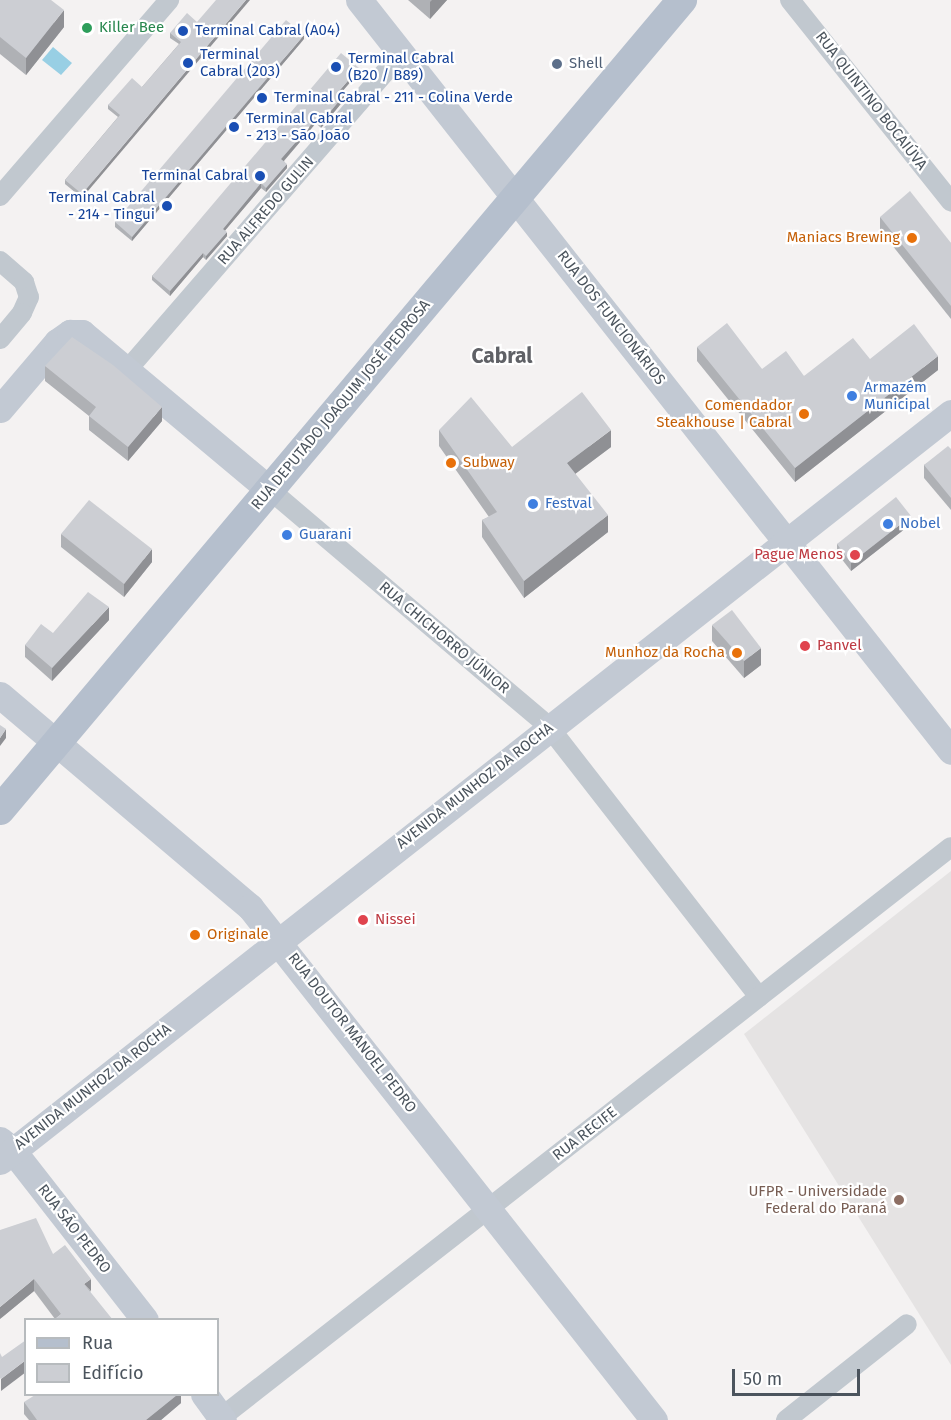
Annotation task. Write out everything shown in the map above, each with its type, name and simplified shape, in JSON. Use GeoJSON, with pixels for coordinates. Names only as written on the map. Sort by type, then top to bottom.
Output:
{"type":"FeatureCollection","features":[{"type":"Feature","properties":{"kind":"main road","name":"RUA DEPUTADO JOAQUIM JOSÉ PEDROSA"},"geometry":{"type":"LineString","coordinates":[[0,810],[682,0]]}},
{"type":"Feature","properties":{"kind":"street"},"geometry":{"type":"LineString","coordinates":[[0,196],[169,0]]}},
{"type":"Feature","properties":{"kind":"street","name":"RUA DOS FUNCIONÁRIOS"},"geometry":{"type":"LineString","coordinates":[[359,0],[403,52],[951,751]]}},
{"type":"Feature","properties":{"kind":"street","name":"RUA QUINTINO BOCAIÚVA"},"geometry":{"type":"LineString","coordinates":[[790,0],[951,202]]}},
{"type":"Feature","properties":{"kind":"street","name":"RUA ALFREDO GULIN"},"geometry":{"type":"LineString","coordinates":[[119,362],[403,52]]}},
{"type":"Feature","properties":{"kind":"street"},"geometry":{"type":"LineString","coordinates":[[0,261],[24,282],[29,297],[27,305],[0,339]]}},
{"type":"Feature","properties":{"kind":"street","name":"RUA CHICHORRO JÚNIOR"},"geometry":{"type":"LineString","coordinates":[[0,409],[57,342],[75,332],[119,362],[549,728],[759,997]]}},
{"type":"Feature","properties":{"kind":"street","name":"AVENIDA MUNHOZ DA ROCHA"},"geometry":{"type":"LineString","coordinates":[[4,1150],[186,1014],[787,542],[950,417]]}},
{"type":"Feature","properties":{"kind":"street","name":"RUA DOUTOR MANOEL PEDRO"},"geometry":{"type":"LineString","coordinates":[[0,695],[250,907],[280,941],[654,1420]]}},
{"type":"Feature","properties":{"kind":"street","name":"RUA RECIFE"},"geometry":{"type":"LineString","coordinates":[[221,1419],[951,847]]}},
{"type":"Feature","properties":{"kind":"street"},"geometry":{"type":"LineString","coordinates":[[186,1014],[252,946],[258,929],[250,907]]}},
{"type":"Feature","properties":{"kind":"street","name":"RUA SÃO PEDRO"},"geometry":{"type":"LineString","coordinates":[[4,1150],[143,1318]]}},
{"type":"Feature","properties":{"kind":"street"},"geometry":{"type":"LineString","coordinates":[[786,1420],[907,1324]]}},
{"type":"Feature","properties":{"kind":"street"},"geometry":{"type":"LineString","coordinates":[[205,1396],[221,1419]]}},
{"type":"Feature","properties":{"kind":"shaded area","name":"UFPR - Universidade Federal do Paraná"},"geometry":{"type":"Polygon","coordinates":[[[951,871],[951,1365],[744,1034],[951,871]]]}},
{"type":"Feature","properties":{"kind":"water"},"geometry":{"type":"Polygon","coordinates":[[[53,47],[72,63],[61,75],[42,60],[53,47]]]}},
{"type":"Feature","properties":{"kind":"building"},"geometry":{"type":"Polygon","coordinates":[[[0,0],[51,0],[64,10],[26,58],[0,37],[0,0]]]}},
{"type":"Feature","properties":{"kind":"building","name":"Terminal Cabral"},"geometry":{"type":"Polygon","coordinates":[[[216,0],[246,0],[82,194],[65,180],[120,115],[108,105],[132,78],[142,87],[181,42],[170,33],[187,13],[197,22],[216,0]]]}},
{"type":"Feature","properties":{"kind":"building","name":"Terminal Cabral"},"geometry":{"type":"Polygon","coordinates":[[[286,20],[304,35],[132,237],[115,222],[286,20]]]}},
{"type":"Feature","properties":{"kind":"building","name":"Terminal Cabral"},"geometry":{"type":"Polygon","coordinates":[[[341,53],[359,68],[339,91],[344,95],[321,123],[316,119],[281,159],[287,164],[266,188],[261,183],[223,229],[227,232],[206,256],[203,253],[170,291],[152,276],[341,53]]]}},
{"type":"Feature","properties":{"kind":"building"},"geometry":{"type":"Polygon","coordinates":[[[910,191],[951,243],[951,306],[880,217],[910,191]]]}},
{"type":"Feature","properties":{"kind":"building"},"geometry":{"type":"Polygon","coordinates":[[[727,323],[762,369],[786,351],[804,376],[853,338],[870,359],[914,324],[938,356],[795,468],[697,347],[727,323]]]}},
{"type":"Feature","properties":{"kind":"building"},"geometry":{"type":"Polygon","coordinates":[[[72,337],[113,365],[162,407],[128,447],[89,416],[96,407],[45,366],[72,337]]]}},
{"type":"Feature","properties":{"kind":"building","name":"Festval"},"geometry":{"type":"Polygon","coordinates":[[[582,392],[611,430],[567,463],[608,515],[524,581],[482,520],[497,512],[439,430],[471,397],[512,447],[582,392]]]}},
{"type":"Feature","properties":{"kind":"building"},"geometry":{"type":"Polygon","coordinates":[[[948,446],[951,449],[951,498],[924,465],[948,446]]]}},
{"type":"Feature","properties":{"kind":"building"},"geometry":{"type":"Polygon","coordinates":[[[896,497],[911,516],[851,563],[837,544],[896,497]]]}},
{"type":"Feature","properties":{"kind":"building"},"geometry":{"type":"Polygon","coordinates":[[[89,500],[152,549],[124,584],[61,534],[89,500]]]}},
{"type":"Feature","properties":{"kind":"building"},"geometry":{"type":"Polygon","coordinates":[[[88,592],[109,607],[52,668],[25,645],[41,624],[53,633],[88,592]]]}},
{"type":"Feature","properties":{"kind":"building"},"geometry":{"type":"Polygon","coordinates":[[[732,610],[761,648],[744,661],[712,625],[732,610]]]}},
{"type":"Feature","properties":{"kind":"building"},"geometry":{"type":"Polygon","coordinates":[[[0,725],[6,729],[0,738],[0,725]]]}},
{"type":"Feature","properties":{"kind":"building"},"geometry":{"type":"Polygon","coordinates":[[[36,1218],[53,1254],[65,1245],[91,1279],[84,1284],[111,1318],[56,1318],[61,1314],[34,1279],[0,1307],[0,1230],[36,1218]]]}},
{"type":"Feature","properties":{"kind":"building"},"geometry":{"type":"Polygon","coordinates":[[[24,1341],[24,1362],[1,1379],[0,1353],[2,1357],[24,1341]]]}},
{"type":"Feature","properties":{"kind":"building"},"geometry":{"type":"Polygon","coordinates":[[[33,1396],[176,1396],[146,1420],[37,1420],[24,1402],[33,1396]]]}},
{"type":"Feature","properties":{"kind":"place","name":"Killer Bee"},"geometry":{"type":"Point","coordinates":[87,28]}},
{"type":"Feature","properties":{"kind":"place","name":"Terminal Cabral (A04)"},"geometry":{"type":"Point","coordinates":[183,31]}},
{"type":"Feature","properties":{"kind":"place","name":"Terminal Cabral (203)"},"geometry":{"type":"Point","coordinates":[188,63]}},
{"type":"Feature","properties":{"kind":"place","name":"Shell"},"geometry":{"type":"Point","coordinates":[557,64]}},
{"type":"Feature","properties":{"kind":"place","name":"Terminal Cabral (B20 / B89)"},"geometry":{"type":"Point","coordinates":[336,67]}},
{"type":"Feature","properties":{"kind":"place","name":"Terminal Cabral - 211 - Colina Verde"},"geometry":{"type":"Point","coordinates":[262,98]}},
{"type":"Feature","properties":{"kind":"place","name":"Terminal Cabral - 213 - São João"},"geometry":{"type":"Point","coordinates":[234,127]}},
{"type":"Feature","properties":{"kind":"place","name":"Terminal Cabral"},"geometry":{"type":"Point","coordinates":[260,176]}},
{"type":"Feature","properties":{"kind":"place","name":"Terminal Cabral - 214 - Tingui"},"geometry":{"type":"Point","coordinates":[167,206]}},
{"type":"Feature","properties":{"kind":"place","name":"Maniacs Brewing"},"geometry":{"type":"Point","coordinates":[912,238]}},
{"type":"Feature","properties":{"kind":"place","name":"Armazém Municipal"},"geometry":{"type":"Point","coordinates":[852,396]}},
{"type":"Feature","properties":{"kind":"place","name":"Comendador Steakhouse | Cabral"},"geometry":{"type":"Point","coordinates":[804,414]}},
{"type":"Feature","properties":{"kind":"place","name":"Subway"},"geometry":{"type":"Point","coordinates":[451,463]}},
{"type":"Feature","properties":{"kind":"place","name":"Festval"},"geometry":{"type":"Point","coordinates":[533,504]}},
{"type":"Feature","properties":{"kind":"place","name":"Nobel"},"geometry":{"type":"Point","coordinates":[888,524]}},
{"type":"Feature","properties":{"kind":"place","name":"Guarani"},"geometry":{"type":"Point","coordinates":[287,535]}},
{"type":"Feature","properties":{"kind":"place","name":"Pague Menos"},"geometry":{"type":"Point","coordinates":[855,555]}},
{"type":"Feature","properties":{"kind":"place","name":"Panvel"},"geometry":{"type":"Point","coordinates":[805,646]}},
{"type":"Feature","properties":{"kind":"place","name":"Munhoz da Rocha"},"geometry":{"type":"Point","coordinates":[737,653]}},
{"type":"Feature","properties":{"kind":"place","name":"Nissei"},"geometry":{"type":"Point","coordinates":[363,920]}},
{"type":"Feature","properties":{"kind":"place","name":"Originale"},"geometry":{"type":"Point","coordinates":[195,935]}},
{"type":"Feature","properties":{"kind":"place","name":"UFPR - Universidade Federal do Paraná"},"geometry":{"type":"Point","coordinates":[899,1200]}},
{"type":"Feature","properties":{"kind":"district","name":"Cabral"},"geometry":{"type":"Point","coordinates":[502,356]}}]}
